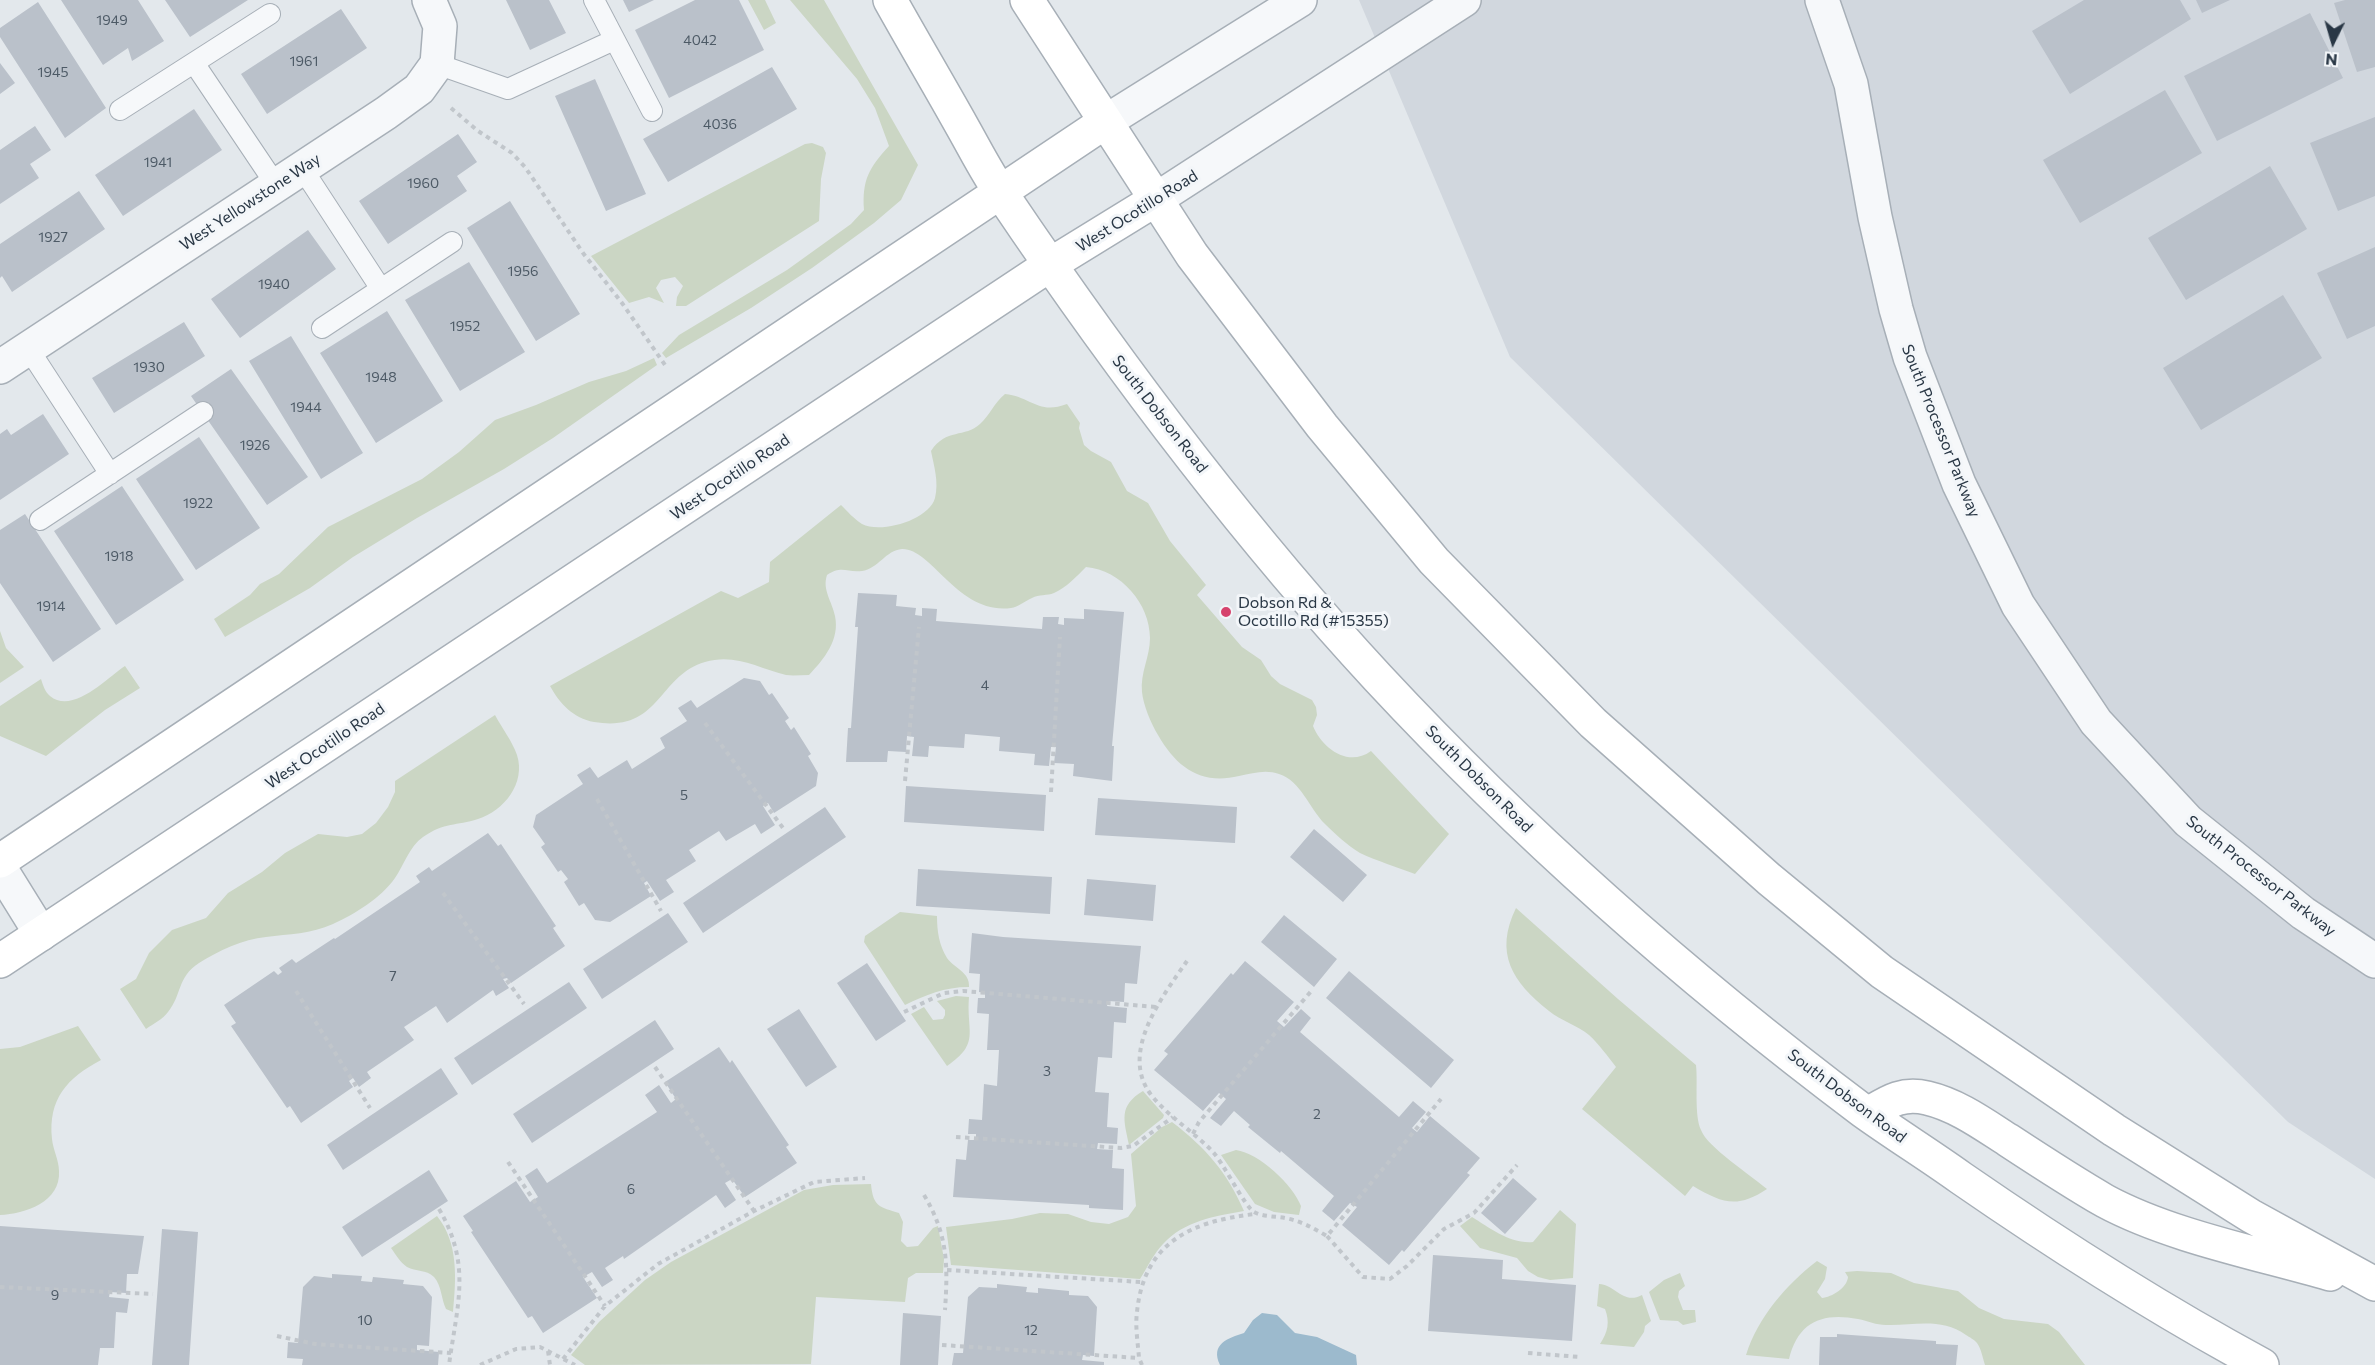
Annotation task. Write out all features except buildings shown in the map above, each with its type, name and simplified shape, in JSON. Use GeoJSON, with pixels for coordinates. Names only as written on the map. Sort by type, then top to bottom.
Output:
{"type":"FeatureCollection","features":[{"type":"Feature","properties":{"kind":"main road","name":"South Dobson Road"},"geometry":{"type":"LineString","coordinates":[[890,0],[1000,192],[1095,330],[1200,467],[1290,579],[1379,679],[1498,800],[1607,903],[1725,1004],[1868,1114],[2039,1232],[2206,1335],[2262,1365]]}},
{"type":"Feature","properties":{"kind":"main road"},"geometry":{"type":"LineString","coordinates":[[1027,0],[1192,255],[1322,426],[1434,561],[1611,739],[1769,879],[1882,972],[2114,1130],[2251,1216],[2375,1285]]}},
{"type":"Feature","properties":{"kind":"main road"},"geometry":{"type":"LineString","coordinates":[[0,861],[1105,122]]}},
{"type":"Feature","properties":{"kind":"main road","name":"West Ocotillo Road"},"geometry":{"type":"LineString","coordinates":[[0,961],[1051,264],[1155,200]]}},
{"type":"Feature","properties":{"kind":"main road"},"geometry":{"type":"LineString","coordinates":[[1868,1114],[1896,1098],[1925,1098],[1947,1104],[2105,1201],[2139,1217],[2232,1247],[2375,1285]]}},
{"type":"Feature","properties":{"kind":"street"},"geometry":{"type":"LineString","coordinates":[[429,0],[440,27],[437,64]]}},
{"type":"Feature","properties":{"kind":"street"},"geometry":{"type":"LineString","coordinates":[[1105,122],[1300,0]]}},
{"type":"Feature","properties":{"kind":"street","name":"West Ocotillo Road"},"geometry":{"type":"LineString","coordinates":[[1155,200],[1464,0]]}},
{"type":"Feature","properties":{"kind":"street","name":"South Processor Parkway"},"geometry":{"type":"LineString","coordinates":[[1822,0],[1851,84],[1875,217],[1896,309],[1910,357],[1959,484],[2018,605],[2096,722],[2188,821],[2303,913],[2375,961]]}},
{"type":"Feature","properties":{"kind":"street","name":"West Yellowstone Way"},"geometry":{"type":"LineString","coordinates":[[8,358],[289,177],[418,89],[437,64]]}},
{"type":"Feature","properties":{"kind":"street"},"geometry":{"type":"LineString","coordinates":[[0,868],[41,934]]}},
{"type":"Feature","properties":{"kind":"lane"},"geometry":{"type":"LineString","coordinates":[[594,0],[652,111]]}},
{"type":"Feature","properties":{"kind":"lane"},"geometry":{"type":"LineString","coordinates":[[120,110],[270,14]]}},
{"type":"Feature","properties":{"kind":"lane"},"geometry":{"type":"LineString","coordinates":[[437,64],[508,89],[614,40]]}},
{"type":"Feature","properties":{"kind":"lane"},"geometry":{"type":"LineString","coordinates":[[194,63],[381,289]]}},
{"type":"Feature","properties":{"kind":"lane"},"geometry":{"type":"LineString","coordinates":[[322,328],[452,242]]}},
{"type":"Feature","properties":{"kind":"lane"},"geometry":{"type":"LineString","coordinates":[[8,358],[110,474]]}},
{"type":"Feature","properties":{"kind":"lane"},"geometry":{"type":"LineString","coordinates":[[40,520],[203,412]]}},
{"type":"Feature","properties":{"kind":"path"},"geometry":{"type":"LineString","coordinates":[[446,103],[478,131],[512,153],[525,167],[583,253],[622,303],[665,365]]}},
{"type":"Feature","properties":{"kind":"path"},"geometry":{"type":"LineString","coordinates":[[905,781],[919,627]]}},
{"type":"Feature","properties":{"kind":"path"},"geometry":{"type":"LineString","coordinates":[[1051,792],[1060,637]]}},
{"type":"Feature","properties":{"kind":"path"},"geometry":{"type":"LineString","coordinates":[[705,723],[783,828]]}},
{"type":"Feature","properties":{"kind":"path"},"geometry":{"type":"LineString","coordinates":[[597,799],[661,911]]}},
{"type":"Feature","properties":{"kind":"path"},"geometry":{"type":"LineString","coordinates":[[443,893],[524,1004]]}},
{"type":"Feature","properties":{"kind":"path"},"geometry":{"type":"LineString","coordinates":[[1187,961],[1156,1007],[1148,1025],[1138,1065],[1142,1082],[1173,1117],[1214,1153],[1234,1181],[1249,1209],[1257,1214]]}},
{"type":"Feature","properties":{"kind":"path"},"geometry":{"type":"LineString","coordinates":[[1193,1134],[1199,1122],[1313,989]]}},
{"type":"Feature","properties":{"kind":"path"},"geometry":{"type":"LineString","coordinates":[[296,991],[370,1108]]}},
{"type":"Feature","properties":{"kind":"path"},"geometry":{"type":"LineString","coordinates":[[904,1012],[944,993],[963,991],[1156,1007]]}},
{"type":"Feature","properties":{"kind":"path"},"geometry":{"type":"LineString","coordinates":[[655,1067],[754,1211]]}},
{"type":"Feature","properties":{"kind":"path"},"geometry":{"type":"LineString","coordinates":[[1327,1236],[1441,1098]]}},
{"type":"Feature","properties":{"kind":"path"},"geometry":{"type":"LineString","coordinates":[[956,1137],[1121,1148],[1133,1146],[1173,1117]]}},
{"type":"Feature","properties":{"kind":"path"},"geometry":{"type":"LineString","coordinates":[[508,1162],[605,1306]]}},
{"type":"Feature","properties":{"kind":"path"},"geometry":{"type":"LineString","coordinates":[[1142,1365],[1139,1358],[1136,1315],[1141,1282],[1161,1252],[1173,1240],[1197,1226],[1222,1218],[1257,1214],[1297,1220],[1327,1236],[1364,1277],[1390,1280],[1444,1229],[1474,1213],[1517,1165]]}},
{"type":"Feature","properties":{"kind":"path"},"geometry":{"type":"LineString","coordinates":[[563,1359],[605,1306],[658,1264],[754,1211],[814,1182],[865,1178]]}},
{"type":"Feature","properties":{"kind":"path"},"geometry":{"type":"LineString","coordinates":[[924,1195],[935,1214],[944,1242],[947,1270],[945,1310]]}},
{"type":"Feature","properties":{"kind":"path"},"geometry":{"type":"LineString","coordinates":[[439,1209],[451,1230],[460,1269],[460,1291],[449,1365]]}},
{"type":"Feature","properties":{"kind":"path"},"geometry":{"type":"LineString","coordinates":[[947,1270],[1141,1282]]}},
{"type":"Feature","properties":{"kind":"path"},"geometry":{"type":"LineString","coordinates":[[0,1287],[153,1294]]}},
{"type":"Feature","properties":{"kind":"path"},"geometry":{"type":"LineString","coordinates":[[277,1336],[315,1344],[451,1353]]}},
{"type":"Feature","properties":{"kind":"path"},"geometry":{"type":"LineString","coordinates":[[942,1345],[1139,1358]]}},
{"type":"Feature","properties":{"kind":"path"},"geometry":{"type":"LineString","coordinates":[[480,1365],[516,1348],[540,1347],[575,1365]]}},
{"type":"Feature","properties":{"kind":"path"},"geometry":{"type":"LineString","coordinates":[[548,1351],[550,1365]]}},
{"type":"Feature","properties":{"kind":"path"},"geometry":{"type":"LineString","coordinates":[[1528,1353],[1580,1357]]}},
{"type":"Feature","properties":{"kind":"shaded area"},"geometry":{"type":"Polygon","coordinates":[[[1359,0],[2375,0],[2375,1179],[2288,1122],[1510,357],[1359,0]]]}},
{"type":"Feature","properties":{"kind":"green space"},"geometry":{"type":"Polygon","coordinates":[[[748,0],[765,0],[776,23],[764,30],[748,0]]]}},
{"type":"Feature","properties":{"kind":"green space"},"geometry":{"type":"Polygon","coordinates":[[[790,0],[824,0],[918,165],[901,200],[874,223],[751,308],[666,358],[662,353],[679,335],[787,270],[851,224],[864,210],[864,190],[868,175],[889,146],[875,108],[857,79],[790,0]]]}},
{"type":"Feature","properties":{"kind":"green space"},"geometry":{"type":"Polygon","coordinates":[[[812,143],[823,147],[826,153],[821,179],[819,221],[686,306],[676,306],[677,297],[683,286],[675,277],[661,280],[656,288],[664,303],[649,297],[629,303],[591,256],[805,144],[812,143]]]}},
{"type":"Feature","properties":{"kind":"green space"},"geometry":{"type":"Polygon","coordinates":[[[654,358],[657,365],[553,438],[353,557],[310,588],[225,637],[214,619],[250,595],[260,584],[279,574],[328,527],[422,479],[459,452],[495,420],[589,382],[626,371],[654,358]]]}},
{"type":"Feature","properties":{"kind":"green space"},"geometry":{"type":"Polygon","coordinates":[[[1005,394],[1049,408],[1067,404],[1080,423],[1079,428],[1084,445],[1111,462],[1127,491],[1148,503],[1170,541],[1206,585],[1197,595],[1242,647],[1261,660],[1271,676],[1280,684],[1312,700],[1317,715],[1313,726],[1323,742],[1329,748],[1345,756],[1362,756],[1371,751],[1449,834],[1415,874],[1367,856],[1351,847],[1319,818],[1299,789],[1287,778],[1264,772],[1225,778],[1202,776],[1191,771],[1173,757],[1153,725],[1143,697],[1142,678],[1150,638],[1145,613],[1139,601],[1122,582],[1099,570],[1086,567],[1071,582],[1051,594],[1035,597],[1011,608],[992,607],[976,602],[961,592],[913,552],[896,550],[868,570],[841,570],[827,575],[826,586],[835,616],[835,633],[830,648],[809,675],[786,675],[736,660],[705,662],[689,669],[677,679],[646,712],[633,719],[616,723],[594,722],[573,714],[554,693],[550,686],[721,591],[738,598],[769,582],[770,562],[841,505],[859,522],[870,527],[892,526],[924,513],[931,506],[936,492],[936,474],[931,451],[943,439],[968,431],[980,424],[1005,394]]]}},
{"type":"Feature","properties":{"kind":"green space"},"geometry":{"type":"Polygon","coordinates":[[[0,631],[6,648],[24,667],[0,683],[0,631]]]}},
{"type":"Feature","properties":{"kind":"green space"},"geometry":{"type":"Polygon","coordinates":[[[125,666],[140,688],[105,710],[46,756],[0,736],[0,706],[41,679],[50,696],[59,701],[69,701],[90,692],[125,666]]]}},
{"type":"Feature","properties":{"kind":"green space"},"geometry":{"type":"Polygon","coordinates":[[[495,715],[515,750],[519,765],[515,785],[511,795],[504,803],[488,815],[444,827],[423,837],[414,846],[389,885],[367,905],[341,920],[308,932],[248,940],[222,950],[199,963],[183,980],[168,1012],[146,1029],[120,989],[136,979],[149,953],[172,930],[206,918],[228,893],[262,872],[285,853],[318,834],[347,837],[362,834],[376,823],[388,807],[395,792],[395,781],[495,715]]]}},
{"type":"Feature","properties":{"kind":"green space"},"geometry":{"type":"Polygon","coordinates":[[[1516,908],[1696,1065],[1699,1124],[1705,1137],[1721,1153],[1767,1189],[1738,1201],[1721,1200],[1693,1186],[1685,1196],[1582,1109],[1616,1067],[1589,1035],[1549,1011],[1516,978],[1507,953],[1507,939],[1516,908]]]}},
{"type":"Feature","properties":{"kind":"green space"},"geometry":{"type":"Polygon","coordinates":[[[900,912],[937,916],[939,938],[944,953],[950,962],[965,974],[969,987],[936,992],[905,1005],[864,942],[865,936],[900,912]]]}},
{"type":"Feature","properties":{"kind":"green space"},"geometry":{"type":"Polygon","coordinates":[[[956,996],[969,997],[970,1036],[958,1058],[947,1066],[911,1014],[924,1007],[933,1020],[943,1019],[945,1010],[937,1001],[956,996]]]}},
{"type":"Feature","properties":{"kind":"green space"},"geometry":{"type":"Polygon","coordinates":[[[78,1026],[101,1060],[78,1074],[70,1082],[62,1091],[53,1112],[53,1143],[59,1167],[58,1182],[54,1191],[40,1204],[20,1212],[0,1215],[0,1049],[20,1047],[78,1026]]]}},
{"type":"Feature","properties":{"kind":"green space"},"geometry":{"type":"Polygon","coordinates":[[[1143,1091],[1164,1115],[1129,1145],[1125,1121],[1126,1108],[1143,1091]]]}},
{"type":"Feature","properties":{"kind":"green space"},"geometry":{"type":"Polygon","coordinates":[[[1172,1122],[1205,1151],[1223,1173],[1244,1211],[1200,1221],[1180,1230],[1160,1248],[1140,1279],[951,1265],[946,1227],[1012,1219],[1040,1213],[1068,1214],[1091,1222],[1109,1224],[1128,1217],[1136,1206],[1131,1154],[1162,1127],[1172,1122]]]}},
{"type":"Feature","properties":{"kind":"green space"},"geometry":{"type":"Polygon","coordinates":[[[1236,1150],[1255,1157],[1283,1180],[1301,1206],[1299,1215],[1274,1212],[1255,1204],[1221,1155],[1236,1150]]]}},
{"type":"Feature","properties":{"kind":"green space"},"geometry":{"type":"Polygon","coordinates":[[[871,1184],[876,1202],[899,1213],[903,1222],[901,1241],[907,1247],[918,1246],[933,1228],[938,1226],[944,1259],[943,1273],[916,1273],[908,1278],[905,1302],[816,1297],[811,1364],[585,1365],[571,1355],[599,1322],[645,1280],[671,1262],[804,1190],[833,1185],[871,1184]]]}},
{"type":"Feature","properties":{"kind":"green space"},"geometry":{"type":"Polygon","coordinates":[[[1560,1210],[1576,1224],[1573,1278],[1550,1280],[1538,1277],[1528,1271],[1517,1258],[1480,1248],[1460,1226],[1472,1217],[1508,1238],[1533,1242],[1560,1210]]]}},
{"type":"Feature","properties":{"kind":"green space"},"geometry":{"type":"Polygon","coordinates":[[[437,1216],[453,1250],[455,1287],[453,1312],[446,1309],[439,1284],[434,1277],[407,1267],[391,1248],[437,1216]]]}},
{"type":"Feature","properties":{"kind":"green space"},"geometry":{"type":"Polygon","coordinates":[[[1817,1261],[1827,1267],[1825,1279],[1817,1292],[1822,1298],[1842,1288],[1848,1277],[1845,1272],[1891,1273],[1914,1283],[1958,1291],[1979,1308],[2004,1319],[2048,1324],[2059,1332],[2085,1365],[1985,1365],[1976,1342],[1956,1329],[1937,1324],[1882,1325],[1845,1317],[1823,1319],[1805,1328],[1793,1346],[1789,1359],[1746,1355],[1758,1328],[1774,1303],[1817,1261]]]}},
{"type":"Feature","properties":{"kind":"green space"},"geometry":{"type":"Polygon","coordinates":[[[1680,1273],[1685,1286],[1679,1291],[1678,1297],[1683,1310],[1695,1310],[1696,1322],[1683,1325],[1678,1321],[1660,1320],[1649,1292],[1664,1280],[1680,1273]]]}},
{"type":"Feature","properties":{"kind":"green space"},"geometry":{"type":"Polygon","coordinates":[[[1599,1284],[1630,1298],[1642,1295],[1651,1321],[1645,1326],[1644,1332],[1634,1347],[1600,1344],[1608,1323],[1605,1309],[1597,1306],[1599,1284]]]}},
{"type":"Feature","properties":{"kind":"water"},"geometry":{"type":"Polygon","coordinates":[[[1262,1313],[1277,1315],[1295,1333],[1317,1337],[1356,1355],[1357,1365],[1220,1365],[1217,1352],[1222,1343],[1244,1333],[1253,1320],[1262,1313]]]}},
{"type":"Feature","properties":{"kind":"place","name":"Dobson Rd & Ocotillo Rd (#15355)"},"geometry":{"type":"Point","coordinates":[1226,612]}}]}
